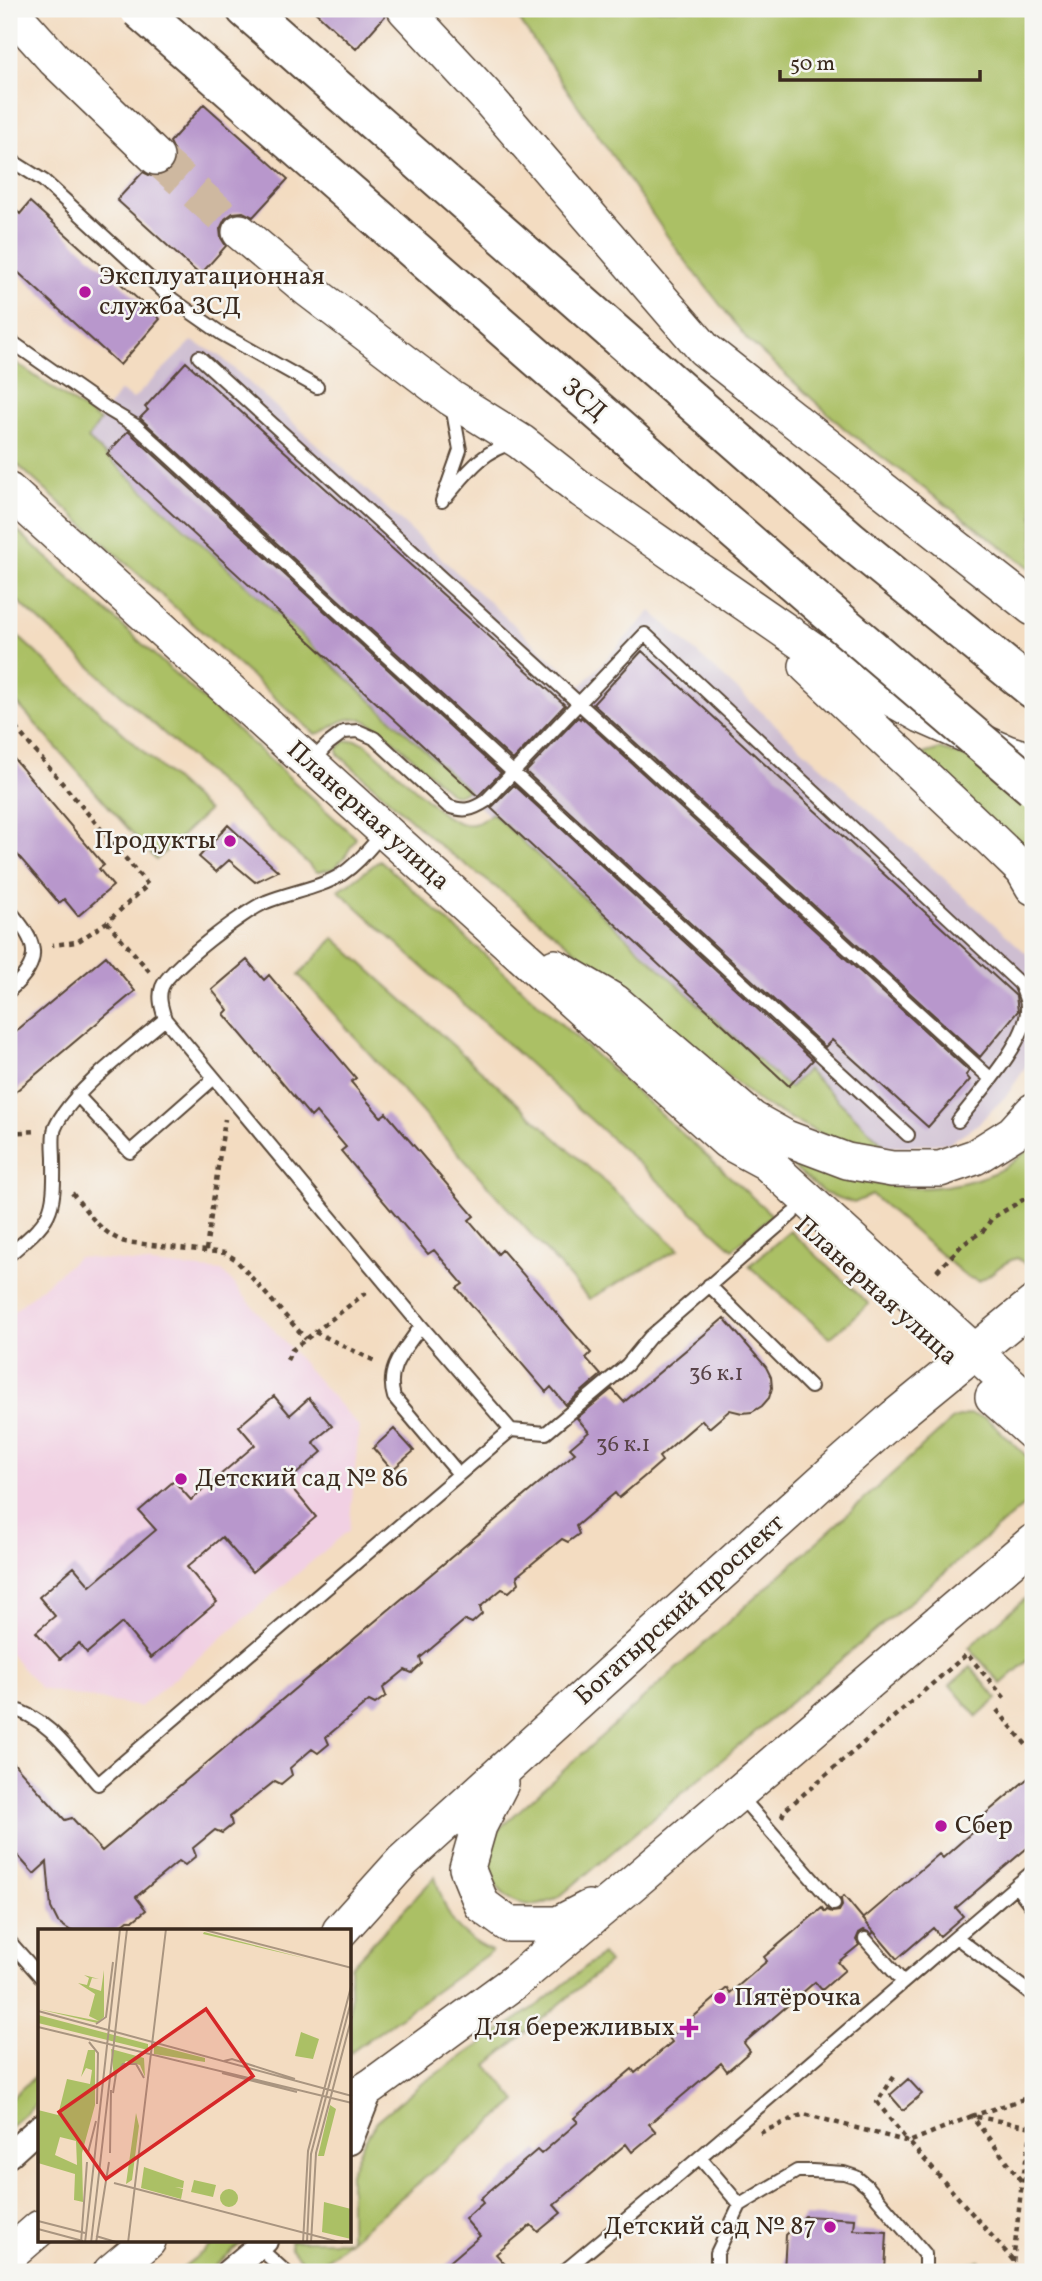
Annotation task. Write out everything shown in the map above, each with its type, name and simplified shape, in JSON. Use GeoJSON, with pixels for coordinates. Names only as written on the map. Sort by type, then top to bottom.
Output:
{"type":"FeatureCollection","features":[{"type":"Feature","properties":{"kind":"highway","name":"ЗСД"},"geometry":{"type":"LineString","coordinates":[[139,9],[805,592],[1033,787]]}},
{"type":"Feature","properties":{"kind":"highway"},"geometry":{"type":"LineString","coordinates":[[246,9],[850,540],[1033,689]]}},
{"type":"Feature","properties":{"kind":"main road"},"geometry":{"type":"LineString","coordinates":[[9,9],[55,60],[156,157]]}},
{"type":"Feature","properties":{"kind":"main road"},"geometry":{"type":"LineString","coordinates":[[405,9],[486,96],[704,349],[1033,608]]}},
{"type":"Feature","properties":{"kind":"main road"},"geometry":{"type":"LineString","coordinates":[[240,232],[309,290],[451,398],[521,442],[582,489],[846,673],[922,715],[1025,753]]}},
{"type":"Feature","properties":{"kind":"main road","name":"Планерная улица"},"geometry":{"type":"LineString","coordinates":[[9,491],[727,1141],[766,1162],[967,1359],[1033,1433]]}},
{"type":"Feature","properties":{"kind":"main road"},"geometry":{"type":"LineString","coordinates":[[730,594],[992,840],[1023,870],[1033,887]]}},
{"type":"Feature","properties":{"kind":"main road"},"geometry":{"type":"LineString","coordinates":[[494,931],[615,1002],[752,1119],[786,1138],[847,1161],[892,1169],[940,1169],[975,1157],[1013,1133],[1033,1111]]}},
{"type":"Feature","properties":{"kind":"main road","name":"Планерная улица"},"geometry":{"type":"LineString","coordinates":[[727,1141],[750,1178],[967,1359],[1033,1405]]}},
{"type":"Feature","properties":{"kind":"main road","name":"Богатырский проспект"},"geometry":{"type":"LineString","coordinates":[[342,1929],[403,1861],[836,1469],[1033,1304]]}},
{"type":"Feature","properties":{"kind":"main road"},"geometry":{"type":"LineString","coordinates":[[361,2093],[514,1982],[1033,1542]]}},
{"type":"Feature","properties":{"kind":"main road"},"geometry":{"type":"LineString","coordinates":[[512,1762],[479,1826],[467,1868],[482,1905],[508,1924],[558,1924],[628,1888]]}},
{"type":"Feature","properties":{"kind":"main road"},"geometry":{"type":"LineString","coordinates":[[9,2255],[38,2230]]}},
{"type":"Feature","properties":{"kind":"main road"},"geometry":{"type":"LineString","coordinates":[[111,2272],[147,2242]]}},
{"type":"Feature","properties":{"kind":"street"},"geometry":{"type":"LineString","coordinates":[[352,2133],[361,2093]]}},
{"type":"Feature","properties":{"kind":"street"},"geometry":{"type":"LineString","coordinates":[[9,2155],[38,2129]]}},
{"type":"Feature","properties":{"kind":"street"},"geometry":{"type":"LineString","coordinates":[[228,2272],[261,2244]]}},
{"type":"Feature","properties":{"kind":"lane"},"geometry":{"type":"LineString","coordinates":[[9,159],[44,181],[172,299],[222,334],[317,387]]}},
{"type":"Feature","properties":{"kind":"lane"},"geometry":{"type":"LineString","coordinates":[[9,340],[136,426],[908,1135]]}},
{"type":"Feature","properties":{"kind":"lane"},"geometry":{"type":"LineString","coordinates":[[199,356],[990,1078]]}},
{"type":"Feature","properties":{"kind":"lane"},"geometry":{"type":"LineString","coordinates":[[451,398],[460,450],[442,501],[478,460],[499,447],[521,442]]}},
{"type":"Feature","properties":{"kind":"lane"},"geometry":{"type":"LineString","coordinates":[[310,763],[344,732],[358,731],[374,738],[449,806],[462,811],[474,809],[486,801],[645,634],[1020,984],[1027,1000],[1028,1013],[1023,1030],[1013,1049],[958,1121]]}},
{"type":"Feature","properties":{"kind":"lane"},"geometry":{"type":"LineString","coordinates":[[384,831],[360,859],[341,875],[263,903],[176,968],[162,986],[160,1004],[165,1019],[511,1430],[546,1433],[627,1365],[650,1337],[792,1214]]}},
{"type":"Feature","properties":{"kind":"lane"},"geometry":{"type":"LineString","coordinates":[[9,910],[27,931],[34,946],[33,962],[24,977],[9,991]]}},
{"type":"Feature","properties":{"kind":"lane"},"geometry":{"type":"LineString","coordinates":[[9,1255],[48,1217],[54,1199],[54,1129],[77,1095],[165,1019]]}},
{"type":"Feature","properties":{"kind":"lane"},"geometry":{"type":"LineString","coordinates":[[77,1095],[130,1152],[214,1078]]}},
{"type":"Feature","properties":{"kind":"lane"},"geometry":{"type":"LineString","coordinates":[[709,1284],[811,1387]]}},
{"type":"Feature","properties":{"kind":"lane"},"geometry":{"type":"LineString","coordinates":[[421,1326],[392,1370],[390,1383],[394,1397],[459,1474]]}},
{"type":"Feature","properties":{"kind":"lane"},"geometry":{"type":"LineString","coordinates":[[9,1708],[25,1712],[46,1725],[97,1784],[511,1430]]}},
{"type":"Feature","properties":{"kind":"lane"},"geometry":{"type":"LineString","coordinates":[[739,1794],[834,1904]]}},
{"type":"Feature","properties":{"kind":"lane"},"geometry":{"type":"LineString","coordinates":[[563,2272],[701,2159],[1033,1871]]}},
{"type":"Feature","properties":{"kind":"lane"},"geometry":{"type":"LineString","coordinates":[[1016,1886],[1033,1908]]}},
{"type":"Feature","properties":{"kind":"lane"},"geometry":{"type":"LineString","coordinates":[[956,1937],[1029,1992],[1033,1989]]}},
{"type":"Feature","properties":{"kind":"lane"},"geometry":{"type":"LineString","coordinates":[[865,1939],[902,1982]]}},
{"type":"Feature","properties":{"kind":"lane"},"geometry":{"type":"LineString","coordinates":[[9,1941],[38,1974]]}},
{"type":"Feature","properties":{"kind":"lane"},"geometry":{"type":"LineString","coordinates":[[701,2159],[740,2205]]}},
{"type":"Feature","properties":{"kind":"lane"},"geometry":{"type":"LineString","coordinates":[[717,2272],[717,2253],[740,2205],[797,2171],[844,2173],[868,2187],[925,2254],[925,2272]]}},
{"type":"Feature","properties":{"kind":"lane"},"geometry":{"type":"LineString","coordinates":[[261,2244],[286,2272]]}},
{"type":"Feature","properties":{"kind":"path"},"geometry":{"type":"LineString","coordinates":[[9,720],[148,885],[107,922],[78,942],[34,946]]}},
{"type":"Feature","properties":{"kind":"path"},"geometry":{"type":"LineString","coordinates":[[107,922],[162,986]]}},
{"type":"Feature","properties":{"kind":"path"},"geometry":{"type":"LineString","coordinates":[[206,1250],[228,1095]]}},
{"type":"Feature","properties":{"kind":"path"},"geometry":{"type":"LineString","coordinates":[[9,1133],[54,1129]]}},
{"type":"Feature","properties":{"kind":"path"},"geometry":{"type":"LineString","coordinates":[[54,1170],[101,1229],[111,1237],[124,1242],[225,1253],[235,1259],[306,1339]]}},
{"type":"Feature","properties":{"kind":"path"},"geometry":{"type":"LineString","coordinates":[[937,1271],[962,1245],[984,1230],[992,1218],[1033,1194]]}},
{"type":"Feature","properties":{"kind":"path"},"geometry":{"type":"LineString","coordinates":[[287,1360],[292,1350],[383,1280]]}},
{"type":"Feature","properties":{"kind":"path"},"geometry":{"type":"LineString","coordinates":[[314,1332],[392,1370]]}},
{"type":"Feature","properties":{"kind":"path"},"geometry":{"type":"LineString","coordinates":[[783,1821],[784,1811],[967,1654],[1007,1702]]}},
{"type":"Feature","properties":{"kind":"path"},"geometry":{"type":"LineString","coordinates":[[997,1710],[1033,1753]]}},
{"type":"Feature","properties":{"kind":"path"},"geometry":{"type":"LineString","coordinates":[[894,2077],[877,2102],[1013,2260]]}},
{"type":"Feature","properties":{"kind":"path"},"geometry":{"type":"LineString","coordinates":[[758,2134],[804,2114],[909,2142],[972,2116],[1033,2096]]}},
{"type":"Feature","properties":{"kind":"path"},"geometry":{"type":"LineString","coordinates":[[972,2116],[1033,2127],[1022,2182],[1012,2272]]}},
{"type":"Feature","properties":{"kind":"path"},"geometry":{"type":"LineString","coordinates":[[972,2116],[1022,2182]]}},
{"type":"Feature","properties":{"kind":"path"},"geometry":{"type":"LineString","coordinates":[[1022,2182],[1033,2171]]}},
{"type":"Feature","properties":{"kind":"shaded area"},"geometry":{"type":"Polygon","coordinates":[[[192,341],[219,355],[581,686],[651,611],[1027,954],[1033,972],[1033,1056],[1007,1095],[978,1124],[949,1143],[891,1147],[804,1106],[480,807],[86,439],[120,391],[133,399],[192,341]]]}},
{"type":"Feature","properties":{"kind":"shaded area","name":"Детский сад № 86"},"geometry":{"type":"Polygon","coordinates":[[[78,1257],[222,1271],[359,1427],[349,1530],[140,1707],[41,1689],[9,1653],[9,1315],[78,1257]]]}},
{"type":"Feature","properties":{"kind":"green space"},"geometry":{"type":"Polygon","coordinates":[[[508,9],[1033,9],[1033,570],[846,430],[747,339],[674,246],[518,18],[508,9]]]}},
{"type":"Feature","properties":{"kind":"green space"},"geometry":{"type":"Polygon","coordinates":[[[9,358],[100,421],[88,439],[468,790],[458,795],[451,794],[393,740],[361,719],[345,720],[315,734],[9,457],[9,358]]]}},
{"type":"Feature","properties":{"kind":"green space"},"geometry":{"type":"Polygon","coordinates":[[[9,523],[356,838],[335,868],[317,872],[9,593],[9,523]]]}},
{"type":"Feature","properties":{"kind":"green space"},"geometry":{"type":"Polygon","coordinates":[[[9,628],[208,811],[156,860],[9,694],[9,628]]]}},
{"type":"Feature","properties":{"kind":"green space"},"geometry":{"type":"Polygon","coordinates":[[[356,740],[366,744],[451,819],[463,824],[474,824],[492,813],[789,1088],[807,1070],[889,1150],[855,1145],[819,1133],[762,1104],[521,906],[438,844],[338,754],[338,748],[345,741],[356,740]]]}},
{"type":"Feature","properties":{"kind":"green space"},"geometry":{"type":"Polygon","coordinates":[[[940,749],[1033,779],[1033,863],[923,754],[940,749]]]}},
{"type":"Feature","properties":{"kind":"green space"},"geometry":{"type":"Polygon","coordinates":[[[380,860],[772,1215],[733,1249],[338,890],[380,860]]]}},
{"type":"Feature","properties":{"kind":"green space"},"geometry":{"type":"Polygon","coordinates":[[[334,938],[679,1249],[589,1299],[299,975],[334,938]]]}},
{"type":"Feature","properties":{"kind":"green space"},"geometry":{"type":"Polygon","coordinates":[[[1033,1146],[1033,1262],[1029,1266],[1017,1258],[1011,1260],[979,1281],[967,1277],[872,1195],[854,1203],[824,1193],[780,1155],[859,1180],[911,1188],[965,1182],[998,1171],[1033,1146]]]}},
{"type":"Feature","properties":{"kind":"green space"},"geometry":{"type":"Polygon","coordinates":[[[790,1231],[869,1304],[830,1338],[749,1266],[790,1231]]]}},
{"type":"Feature","properties":{"kind":"green space"},"geometry":{"type":"Polygon","coordinates":[[[969,1414],[986,1418],[1033,1462],[1033,1498],[559,1897],[541,1904],[527,1905],[506,1896],[492,1879],[487,1857],[490,1844],[501,1827],[953,1419],[969,1414]]]}},
{"type":"Feature","properties":{"kind":"green space"},"geometry":{"type":"Polygon","coordinates":[[[1033,1592],[1033,1656],[1001,1684],[969,1647],[1033,1592]]]}},
{"type":"Feature","properties":{"kind":"green space"},"geometry":{"type":"Polygon","coordinates":[[[971,1667],[997,1699],[977,1717],[950,1685],[971,1667]]]}},
{"type":"Feature","properties":{"kind":"green space"},"geometry":{"type":"Polygon","coordinates":[[[435,1877],[453,1922],[468,1937],[492,1951],[352,2052],[352,1965],[435,1877]]]}},
{"type":"Feature","properties":{"kind":"green space"},"geometry":{"type":"Polygon","coordinates":[[[602,1954],[609,1963],[487,2065],[517,2101],[352,2238],[352,2168],[377,2121],[420,2085],[538,2005],[602,1954]]]}},
{"type":"Feature","properties":{"kind":"green space"},"geometry":{"type":"Polygon","coordinates":[[[38,2074],[38,2103],[9,2128],[9,2100],[38,2074]]]}},
{"type":"Feature","properties":{"kind":"green space"},"geometry":{"type":"Polygon","coordinates":[[[216,2242],[243,2242],[208,2272],[177,2272],[216,2242]]]}},
{"type":"Feature","properties":{"kind":"green space"},"geometry":{"type":"Polygon","coordinates":[[[290,2242],[348,2242],[311,2272],[291,2248],[290,2242]]]}},
{"type":"Feature","properties":{"kind":"green space"},"geometry":{"type":"Polygon","coordinates":[[[979,2261],[989,2272],[949,2272],[950,2270],[979,2261]]]}},
{"type":"Feature","properties":{"kind":"building"},"geometry":{"type":"Polygon","coordinates":[[[312,9],[385,9],[386,15],[356,49],[312,9]]]}},
{"type":"Feature","properties":{"kind":"building"},"geometry":{"type":"Polygon","coordinates":[[[204,104],[288,179],[253,217],[243,212],[233,213],[225,219],[220,229],[226,246],[200,275],[117,200],[143,172],[151,176],[161,176],[171,170],[175,162],[175,152],[170,142],[204,104]]]}},
{"type":"Feature","properties":{"kind":"building","name":"Эксплуатационная служба ЗСД"},"geometry":{"type":"Polygon","coordinates":[[[30,202],[160,319],[120,365],[9,264],[9,204],[20,214],[30,202]]]}},
{"type":"Feature","properties":{"kind":"building"},"geometry":{"type":"Polygon","coordinates":[[[186,362],[565,705],[513,760],[140,418],[148,410],[145,407],[186,362]]]}},
{"type":"Feature","properties":{"kind":"building"},"geometry":{"type":"Polygon","coordinates":[[[128,431],[501,773],[478,796],[473,792],[107,454],[128,431]]]}},
{"type":"Feature","properties":{"kind":"building"},"geometry":{"type":"Polygon","coordinates":[[[642,651],[1016,996],[1018,1011],[980,1057],[593,704],[642,651]]]}},
{"type":"Feature","properties":{"kind":"building"},"geometry":{"type":"Polygon","coordinates":[[[578,717],[969,1071],[966,1075],[970,1080],[928,1127],[832,1040],[825,1047],[526,772],[578,717]]]}},
{"type":"Feature","properties":{"kind":"building"},"geometry":{"type":"Polygon","coordinates":[[[9,753],[104,865],[99,869],[113,886],[78,916],[64,899],[59,903],[9,845],[9,753]]]}},
{"type":"Feature","properties":{"kind":"building"},"geometry":{"type":"Polygon","coordinates":[[[514,785],[813,1060],[789,1086],[491,808],[514,785]]]}},
{"type":"Feature","properties":{"kind":"building","name":"Продукты"},"geometry":{"type":"Polygon","coordinates":[[[228,825],[278,871],[255,882],[229,860],[216,872],[199,857],[228,825]]]}},
{"type":"Feature","properties":{"kind":"building"},"geometry":{"type":"Polygon","coordinates":[[[106,956],[135,991],[9,1097],[9,1037],[106,956]]]}},
{"type":"Feature","properties":{"kind":"building"},"geometry":{"type":"Polygon","coordinates":[[[247,960],[264,980],[269,975],[356,1078],[351,1082],[381,1117],[386,1113],[474,1216],[469,1220],[498,1254],[502,1250],[591,1353],[586,1358],[601,1375],[566,1405],[551,1387],[546,1392],[457,1288],[463,1284],[434,1250],[428,1254],[341,1151],[346,1147],[316,1112],[311,1117],[224,1014],[228,1010],[212,990],[247,960]]]}},
{"type":"Feature","properties":{"kind":"building"},"geometry":{"type":"Polygon","coordinates":[[[724,1318],[766,1367],[771,1377],[769,1398],[762,1406],[752,1412],[730,1410],[709,1428],[702,1420],[659,1457],[662,1461],[619,1498],[615,1493],[576,1526],[579,1534],[568,1542],[562,1539],[517,1576],[519,1583],[509,1592],[502,1589],[480,1607],[482,1614],[472,1623],[465,1620],[420,1658],[422,1664],[412,1673],[405,1670],[383,1688],[386,1696],[375,1704],[369,1701],[326,1737],[329,1744],[318,1753],[312,1749],[290,1768],[292,1775],[281,1784],[275,1781],[230,1817],[232,1825],[222,1833],[215,1830],[193,1848],[196,1856],[185,1865],[179,1861],[136,1897],[146,1910],[134,1920],[128,1920],[117,1929],[68,1929],[58,1922],[51,1908],[47,1862],[34,1874],[9,1846],[9,1758],[65,1820],[72,1818],[102,1851],[575,1453],[570,1448],[589,1432],[577,1418],[612,1389],[624,1402],[724,1318]]]}},
{"type":"Feature","properties":{"kind":"building"},"geometry":{"type":"Polygon","coordinates":[[[274,1396],[290,1415],[309,1398],[332,1426],[313,1442],[322,1452],[287,1482],[316,1517],[252,1572],[222,1537],[187,1567],[217,1602],[151,1658],[122,1623],[87,1653],[79,1643],[60,1659],[36,1632],[55,1616],[39,1597],[74,1567],[90,1586],[156,1530],[139,1511],[174,1481],[191,1500],[255,1445],[239,1426],[274,1396]]]}},
{"type":"Feature","properties":{"kind":"building"},"geometry":{"type":"Polygon","coordinates":[[[394,1429],[414,1451],[392,1470],[373,1448],[394,1429]]]}},
{"type":"Feature","properties":{"kind":"building"},"geometry":{"type":"Polygon","coordinates":[[[1033,1774],[1033,1843],[956,1908],[963,1916],[940,1936],[933,1928],[897,1959],[863,1919],[939,1854],[943,1858],[979,1826],[976,1822],[1033,1774]]]}},
{"type":"Feature","properties":{"kind":"building"},"geometry":{"type":"Polygon","coordinates":[[[844,1896],[874,1932],[872,1934],[864,1930],[859,1933],[856,1940],[859,1945],[838,1962],[845,1970],[822,1990],[815,1982],[744,2043],[750,2051],[739,2061],[727,2071],[721,2063],[649,2124],[656,2132],[632,2152],[626,2144],[554,2205],[561,2213],[538,2232],[531,2225],[496,2254],[512,2272],[438,2272],[480,2236],[465,2219],[483,2203],[480,2199],[537,2150],[541,2154],[578,2122],[574,2118],[632,2069],[635,2073],[672,2042],[669,2038],[727,1988],[730,1993],[767,1961],[764,1957],[822,1908],[825,1912],[839,1911],[842,1906],[841,1898],[844,1896]]]}},
{"type":"Feature","properties":{"kind":"building"},"geometry":{"type":"Polygon","coordinates":[[[908,2079],[922,2094],[903,2110],[890,2095],[908,2079]]]}},
{"type":"Feature","properties":{"kind":"building"},"geometry":{"type":"Polygon","coordinates":[[[805,2216],[855,2219],[854,2230],[887,2232],[885,2272],[784,2272],[786,2235],[805,2216]]]}},
{"type":"Feature","properties":{"kind":"tunnel"},"geometry":{"type":"LineString","coordinates":[[156,157],[240,232]]}},
{"type":"Feature","properties":{"kind":"place","name":"Эксплуатационная служба ЗСД"},"geometry":{"type":"Point","coordinates":[85,292]}},
{"type":"Feature","properties":{"kind":"place","name":"Продукты"},"geometry":{"type":"Point","coordinates":[230,841]}},
{"type":"Feature","properties":{"kind":"place","name":"Детский сад № 86"},"geometry":{"type":"Point","coordinates":[181,1479]}},
{"type":"Feature","properties":{"kind":"place","name":"Сбер"},"geometry":{"type":"Point","coordinates":[941,1826]}},
{"type":"Feature","properties":{"kind":"place","name":"Пятёрочка"},"geometry":{"type":"Point","coordinates":[720,1998]}},
{"type":"Feature","properties":{"kind":"place","name":"Для бережливых"},"geometry":{"type":"Point","coordinates":[689,2028]}},
{"type":"Feature","properties":{"kind":"place","name":"Детский сад № 87"},"geometry":{"type":"Point","coordinates":[830,2227]}}]}
